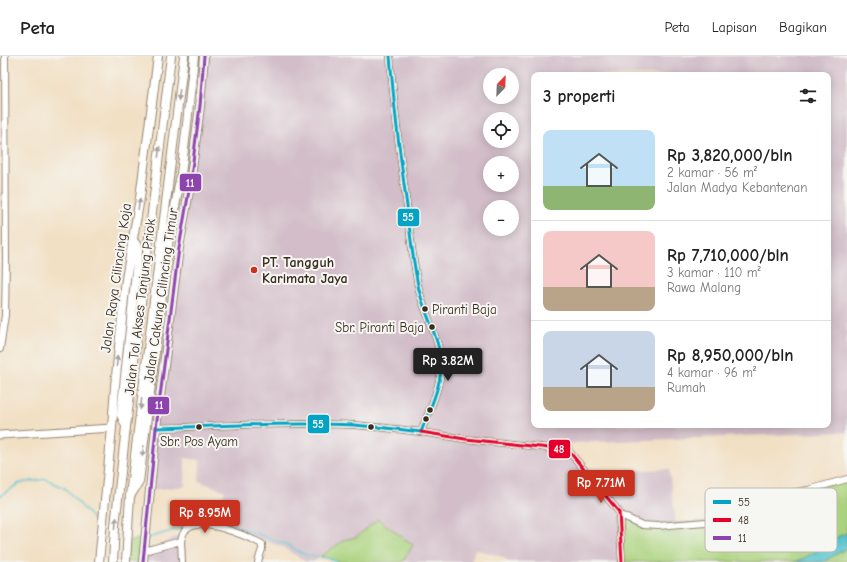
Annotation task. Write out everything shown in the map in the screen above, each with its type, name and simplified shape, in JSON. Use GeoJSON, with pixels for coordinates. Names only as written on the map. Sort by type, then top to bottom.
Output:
{"type":"FeatureCollection","features":[{"type":"Feature","properties":{"kind":"highway","name":"Jalan Raya Cilincing Koja"},"geometry":{"type":"LineString","coordinates":[[99,562],[115,386],[126,287],[140,198],[158,56]]}},
{"type":"Feature","properties":{"kind":"highway","name":"Jalan Tol Akses Tanjung Priok"},"geometry":{"type":"LineString","coordinates":[[113,562],[115,526],[126,427],[171,56]]}},
{"type":"Feature","properties":{"kind":"highway","name":"Jalan Tol Akses Tanjung Priok"},"geometry":{"type":"LineString","coordinates":[[126,562],[130,496],[184,56]]}},
{"type":"Feature","properties":{"kind":"highway"},"geometry":{"type":"LineString","coordinates":[[130,496],[136,487],[140,475],[168,245],[186,139],[194,56]]}},
{"type":"Feature","properties":{"kind":"highway","name":"Jalan Cakung Cilincing Timur"},"geometry":{"type":"LineString","coordinates":[[143,562],[156,428],[179,248],[190,185],[200,106],[204,56]]}},
{"type":"Feature","properties":{"kind":"highway"},"geometry":{"type":"LineString","coordinates":[[126,427],[122,415],[138,247],[133,240]]}},
{"type":"Feature","properties":{"kind":"main road"},"geometry":{"type":"LineString","coordinates":[[0,435],[112,428]]}},
{"type":"Feature","properties":{"kind":"street"},"geometry":{"type":"LineString","coordinates":[[0,349],[2,314],[6,56]]}},
{"type":"Feature","properties":{"kind":"street"},"geometry":{"type":"LineString","coordinates":[[390,56],[400,162],[419,290],[439,352],[441,367],[440,377],[421,432]]}},
{"type":"Feature","properties":{"kind":"street"},"geometry":{"type":"LineString","coordinates":[[156,428],[218,425],[353,425],[568,450],[617,509],[620,515],[622,562]]}},
{"type":"Feature","properties":{"kind":"street"},"geometry":{"type":"LineString","coordinates":[[815,488],[847,479]]}},
{"type":"Feature","properties":{"kind":"street"},"geometry":{"type":"LineString","coordinates":[[620,515],[642,525],[658,526],[705,522]]}},
{"type":"Feature","properties":{"kind":"street"},"geometry":{"type":"LineString","coordinates":[[182,562],[181,541],[184,531],[190,526],[198,525],[213,526],[236,533],[262,544],[258,562]]}},
{"type":"Feature","properties":{"kind":"street"},"geometry":{"type":"LineString","coordinates":[[144,551],[181,541]]}},
{"type":"Feature","properties":{"kind":"shaded area"},"geometry":{"type":"Polygon","coordinates":[[[204,56],[847,56],[847,432],[571,443],[570,453],[585,472],[669,469],[676,525],[622,562],[509,562],[503,557],[475,549],[471,562],[403,562],[413,545],[378,519],[356,537],[344,540],[325,552],[313,562],[306,562],[284,548],[238,531],[225,529],[229,510],[220,506],[225,491],[199,481],[200,460],[185,458],[185,486],[150,490],[161,357],[204,56]]]}},
{"type":"Feature","properties":{"kind":"shaded area"},"geometry":{"type":"Polygon","coordinates":[[[184,533],[186,562],[143,562],[144,552],[184,533]]]}},
{"type":"Feature","properties":{"kind":"green space"},"geometry":{"type":"Polygon","coordinates":[[[847,479],[847,562],[622,562],[620,515],[642,525],[705,521],[705,552],[837,552],[837,488],[809,488],[847,479]]]}},
{"type":"Feature","properties":{"kind":"green space"},"geometry":{"type":"Polygon","coordinates":[[[378,519],[413,545],[403,562],[339,562],[321,556],[344,540],[356,537],[378,519]]]}},
{"type":"Feature","properties":{"kind":"green space"},"geometry":{"type":"Polygon","coordinates":[[[145,539],[143,562],[126,562],[130,540],[145,539]]]}},
{"type":"Feature","properties":{"kind":"water"},"geometry":{"type":"Polygon","coordinates":[[[847,533],[847,548],[823,562],[794,562],[801,560],[814,552],[837,552],[837,537],[847,533]]]}},
{"type":"Feature","properties":{"kind":"waterway"},"geometry":{"type":"LineString","coordinates":[[0,496],[20,483],[46,479],[66,489],[94,520]]}},
{"type":"Feature","properties":{"kind":"waterway"},"geometry":{"type":"LineString","coordinates":[[204,522],[218,522],[241,528],[288,545],[309,556],[328,558],[337,562]]}},
{"type":"Feature","properties":{"kind":"waterway"},"geometry":{"type":"LineString","coordinates":[[148,538],[185,527]]}},
{"type":"Feature","properties":{"kind":"transit line","name":"11"},"geometry":{"type":"LineString","coordinates":[[143,562],[156,428],[179,248],[190,185],[200,106],[204,56]]}},
{"type":"Feature","properties":{"kind":"transit line","name":"55"},"geometry":{"type":"LineString","coordinates":[[156,428],[329,424],[421,432],[438,384],[441,358],[419,290],[415,269],[397,131],[390,56]]}},
{"type":"Feature","properties":{"kind":"transit line","name":"48"},"geometry":{"type":"LineString","coordinates":[[421,432],[465,439],[568,450],[619,512],[622,562]]}},
{"type":"Feature","properties":{"kind":"place","name":"PT. Tangguh Karimata Jaya"},"geometry":{"type":"Point","coordinates":[254,270]}},
{"type":"Feature","properties":{"kind":"place","name":"Piranti Baja"},"geometry":{"type":"Point","coordinates":[425,309]}},
{"type":"Feature","properties":{"kind":"place","name":"Sbr. Piranti Baja"},"geometry":{"type":"Point","coordinates":[432,327]}},
{"type":"Feature","properties":{"kind":"place","name":"Sbr. Pos Ayam"},"geometry":{"type":"Point","coordinates":[199,427]}}]}
